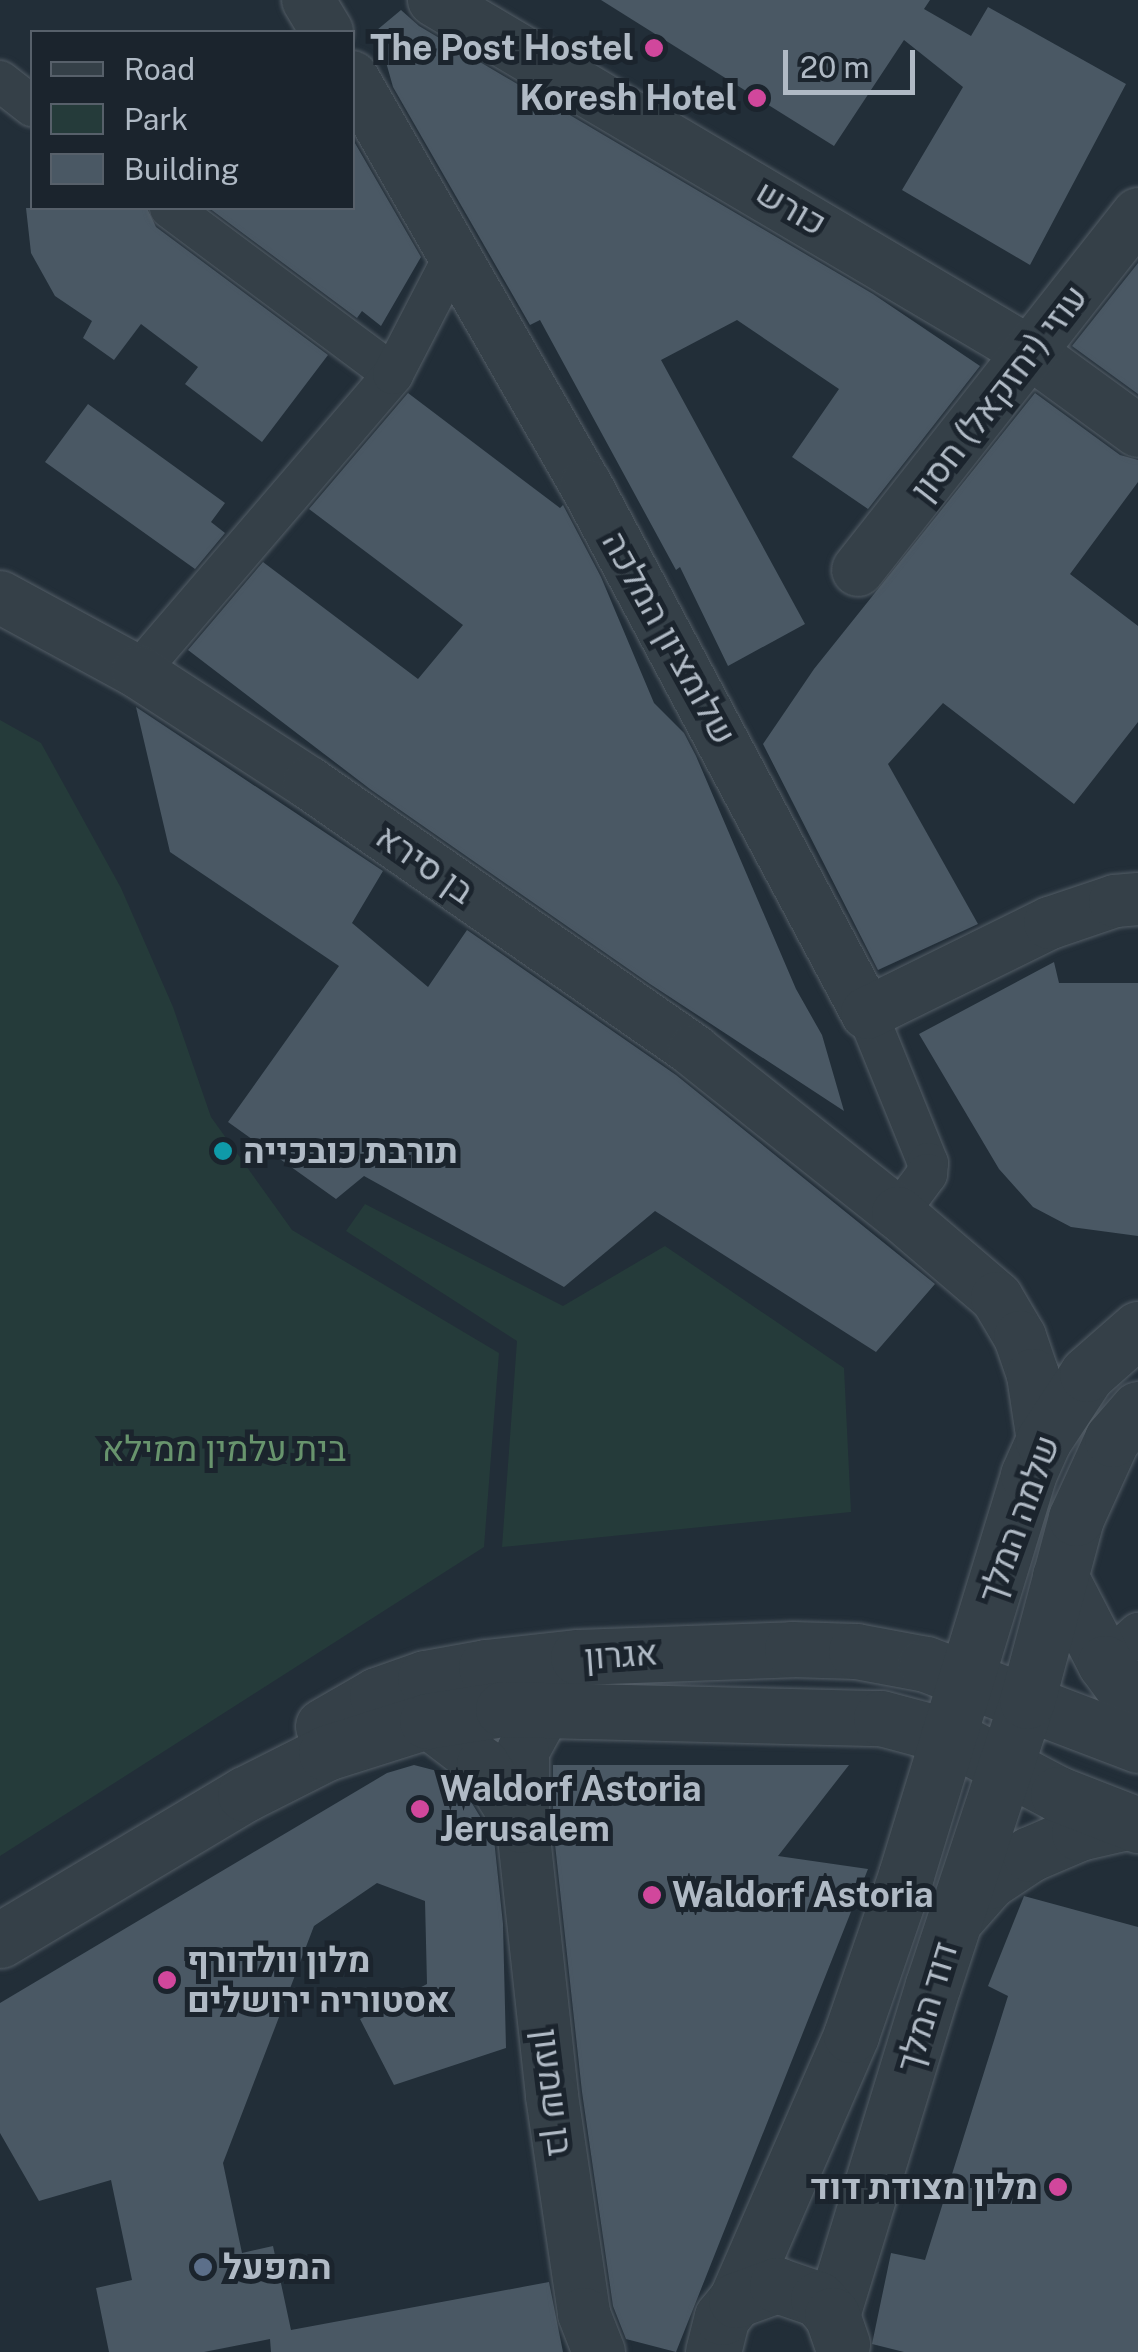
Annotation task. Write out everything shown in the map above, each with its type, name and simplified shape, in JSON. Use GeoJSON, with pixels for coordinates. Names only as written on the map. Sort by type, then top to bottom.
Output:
{"type":"FeatureCollection","features":[{"type":"Feature","properties":{"kind":"street"},"geometry":{"type":"LineString","coordinates":[[308,0],[326,30]]}},
{"type":"Feature","properties":{"kind":"street","name":"כורש"},"geometry":{"type":"LineString","coordinates":[[434,0],[1031,353],[1138,431]]}},
{"type":"Feature","properties":{"kind":"street"},"geometry":{"type":"LineString","coordinates":[[0,81],[30,104]]}},
{"type":"Feature","properties":{"kind":"street","name":"שלומציון המלכה"},"geometry":{"type":"LineString","coordinates":[[355,82],[728,745],[866,1013],[928,1163],[926,1174],[898,1212]]}},
{"type":"Feature","properties":{"kind":"street"},"geometry":{"type":"LineString","coordinates":[[173,210],[393,374]]}},
{"type":"Feature","properties":{"kind":"street","name":"עוזי (יחזקאל) חסון"},"geometry":{"type":"LineString","coordinates":[[858,570],[1138,214]]}},
{"type":"Feature","properties":{"kind":"street"},"geometry":{"type":"LineString","coordinates":[[138,672],[393,374],[454,256]]}},
{"type":"Feature","properties":{"kind":"street","name":"בן סירא"},"geometry":{"type":"LineString","coordinates":[[0,597],[138,672],[308,782],[694,1051],[898,1212],[997,1298],[1020,1337],[1033,1375],[1043,1441]]}},
{"type":"Feature","properties":{"kind":"street"},"geometry":{"type":"LineString","coordinates":[[866,1013],[1050,923],[1115,901],[1138,899]]}},
{"type":"Feature","properties":{"kind":"street","name":"שלמה המלך"},"geometry":{"type":"LineString","coordinates":[[948,1736],[1016,1507],[1043,1441],[1087,1374],[1138,1330]]}},
{"type":"Feature","properties":{"kind":"street","name":"שלמה המלך"},"geometry":{"type":"LineString","coordinates":[[1027,1701],[1089,1484],[1112,1439],[1138,1409]]}},
{"type":"Feature","properties":{"kind":"street"},"geometry":{"type":"LineString","coordinates":[[1060,1576],[1122,1648],[1138,1708]]}},
{"type":"Feature","properties":{"kind":"street","name":"אגרון"},"geometry":{"type":"LineString","coordinates":[[246,1794],[290,1750],[377,1695],[425,1678],[486,1667],[680,1651],[792,1649],[895,1657],[966,1678],[1138,1745]]}},
{"type":"Feature","properties":{"kind":"street","name":"דוד המלך"},"geometry":{"type":"LineString","coordinates":[[837,2334],[953,1923],[1027,1701]]}},
{"type":"Feature","properties":{"kind":"street","name":"אגרון"},"geometry":{"type":"LineString","coordinates":[[0,1940],[246,1794],[326,1754],[427,1721],[503,1709],[852,1715],[913,1725],[948,1736],[1132,1824]]}},
{"type":"Feature","properties":{"kind":"street","name":"בן שמעון"},"geometry":{"type":"LineString","coordinates":[[546,1709],[522,1750],[522,1828],[552,2096],[584,2314],[599,2352]]}},
{"type":"Feature","properties":{"kind":"street","name":"בן שמעון"},"geometry":{"type":"LineString","coordinates":[[427,1721],[484,1764],[522,1828]]}},
{"type":"Feature","properties":{"kind":"street","name":"דוד המלך"},"geometry":{"type":"LineString","coordinates":[[714,2352],[722,2316],[736,2300],[851,2035],[948,1736]]}},
{"type":"Feature","properties":{"kind":"street"},"geometry":{"type":"LineString","coordinates":[[953,1923],[989,1881],[1013,1864],[1079,1833],[1132,1824]]}},
{"type":"Feature","properties":{"kind":"street"},"geometry":{"type":"LineString","coordinates":[[736,2300],[777,2285],[818,2299],[837,2334]]}},
{"type":"Feature","properties":{"kind":"green space","name":"בית עלמין ממילא"},"geometry":{"type":"Polygon","coordinates":[[[0,720],[41,743],[121,888],[173,1007],[211,1117],[292,1230],[499,1353],[484,1547],[0,1856],[0,720]]]}},
{"type":"Feature","properties":{"kind":"green space"},"geometry":{"type":"Polygon","coordinates":[[[365,1204],[563,1306],[665,1246],[844,1368],[851,1512],[502,1547],[517,1341],[346,1231],[365,1204]]]}},
{"type":"Feature","properties":{"kind":"building"},"geometry":{"type":"Polygon","coordinates":[[[601,0],[930,0],[924,9],[971,36],[988,7],[1126,84],[1030,265],[902,190],[963,87],[904,40],[834,146],[601,0]]]}},
{"type":"Feature","properties":{"kind":"building"},"geometry":{"type":"Polygon","coordinates":[[[401,10],[419,26],[873,294],[980,366],[868,509],[792,457],[839,389],[737,320],[661,360],[805,624],[728,666],[680,567],[676,570],[540,320],[530,325],[393,87],[377,30],[401,10]]]}},
{"type":"Feature","properties":{"kind":"building"},"geometry":{"type":"Polygon","coordinates":[[[355,143],[421,257],[381,326],[362,311],[357,318],[212,210],[355,210],[355,143]]]}},
{"type":"Feature","properties":{"kind":"building"},"geometry":{"type":"Polygon","coordinates":[[[26,208],[148,210],[156,227],[328,355],[262,442],[185,384],[198,367],[141,324],[114,360],[83,338],[92,321],[55,296],[31,253],[26,208]]]}},
{"type":"Feature","properties":{"kind":"building"},"geometry":{"type":"Polygon","coordinates":[[[1138,263],[1138,394],[1072,346],[1138,263]]]}},
{"type":"Feature","properties":{"kind":"building"},"geometry":{"type":"Polygon","coordinates":[[[408,393],[560,508],[563,505],[601,577],[654,703],[684,733],[696,756],[796,989],[822,1035],[844,1111],[650,984],[370,789],[188,650],[263,562],[418,679],[463,625],[309,509],[408,393]]]}},
{"type":"Feature","properties":{"kind":"building"},"geometry":{"type":"Polygon","coordinates":[[[1035,393],[1120,455],[1138,460],[1138,482],[1070,574],[1138,626],[1138,722],[1074,804],[943,703],[888,764],[978,924],[878,970],[763,744],[814,669],[1035,393]]]}},
{"type":"Feature","properties":{"kind":"building"},"geometry":{"type":"Polygon","coordinates":[[[88,404],[225,503],[211,522],[225,533],[195,569],[45,462],[88,404]]]}},
{"type":"Feature","properties":{"kind":"building"},"geometry":{"type":"Polygon","coordinates":[[[136,707],[383,871],[352,923],[428,987],[467,930],[676,1075],[935,1284],[876,1352],[655,1211],[564,1287],[364,1176],[336,1199],[228,1122],[339,966],[170,852],[136,707]]]}},
{"type":"Feature","properties":{"kind":"building"},"geometry":{"type":"Polygon","coordinates":[[[1054,962],[1059,983],[1138,983],[1138,1236],[1071,1227],[1033,1207],[999,1169],[919,1034],[1054,962]]]}},
{"type":"Feature","properties":{"kind":"building","name":"מלון וולדורף אסטוריה ירושלים"},"geometry":{"type":"Polygon","coordinates":[[[414,1765],[441,1772],[460,1784],[494,1839],[503,1924],[506,2048],[394,2085],[360,2019],[427,1984],[425,1901],[377,1883],[314,1926],[223,2163],[242,2253],[273,2246],[291,2330],[549,2282],[563,2352],[271,2352],[270,2339],[204,2352],[109,2352],[96,2288],[132,2280],[111,2180],[39,2201],[0,2133],[0,2003],[387,1773],[414,1765]]]}},
{"type":"Feature","properties":{"kind":"building"},"geometry":{"type":"Polygon","coordinates":[[[553,1765],[849,1765],[778,1856],[868,1869],[676,2352],[626,2339],[613,2306],[582,2092],[553,1826],[553,1765]]]}},
{"type":"Feature","properties":{"kind":"building"},"geometry":{"type":"Polygon","coordinates":[[[1024,1896],[1138,1927],[1138,2352],[904,2352],[872,2344],[891,2253],[925,2260],[1008,1996],[988,1986],[1024,1896]]]}},
{"type":"Feature","properties":{"kind":"place","name":"The Post Hostel"},"geometry":{"type":"Point","coordinates":[654,48]}},
{"type":"Feature","properties":{"kind":"place","name":"Koresh Hotel"},"geometry":{"type":"Point","coordinates":[757,98]}},
{"type":"Feature","properties":{"kind":"place","name":"תורבת כובכייה"},"geometry":{"type":"Point","coordinates":[223,1151]}},
{"type":"Feature","properties":{"kind":"place","name":"Waldorf Astoria Jerusalem"},"geometry":{"type":"Point","coordinates":[420,1809]}},
{"type":"Feature","properties":{"kind":"place","name":"Waldorf Astoria"},"geometry":{"type":"Point","coordinates":[652,1895]}},
{"type":"Feature","properties":{"kind":"place","name":"מלון וולדורף אסטוריה ירושלים"},"geometry":{"type":"Point","coordinates":[167,1980]}},
{"type":"Feature","properties":{"kind":"place","name":"מלון מצודת דוד"},"geometry":{"type":"Point","coordinates":[1058,2187]}},
{"type":"Feature","properties":{"kind":"place","name":"המפעל"},"geometry":{"type":"Point","coordinates":[203,2267]}}]}
